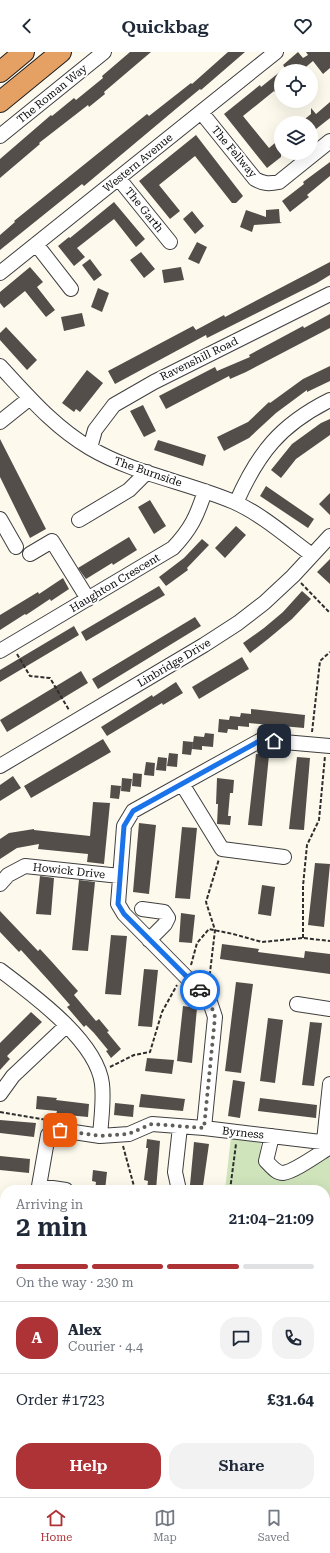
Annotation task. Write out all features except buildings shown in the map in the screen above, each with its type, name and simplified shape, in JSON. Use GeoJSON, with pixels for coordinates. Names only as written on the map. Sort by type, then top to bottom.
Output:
{"type":"FeatureCollection","features":[{"type":"Feature","properties":{"kind":"highway"},"geometry":{"type":"LineString","coordinates":[[0,63],[12,52]]}},
{"type":"Feature","properties":{"kind":"highway"},"geometry":{"type":"LineString","coordinates":[[0,72],[24,52]]}},
{"type":"Feature","properties":{"kind":"highway"},"geometry":{"type":"LineString","coordinates":[[0,102],[61,52]]}},
{"type":"Feature","properties":{"kind":"street","name":"The Roman Way"},"geometry":{"type":"LineString","coordinates":[[0,136],[104,52]]}},
{"type":"Feature","properties":{"kind":"street","name":"Western Avenue"},"geometry":{"type":"LineString","coordinates":[[0,273],[276,52]]}},
{"type":"Feature","properties":{"kind":"street","name":"The Fellway"},"geometry":{"type":"LineString","coordinates":[[201,112],[255,179],[262,184],[278,182],[330,141]]}},
{"type":"Feature","properties":{"kind":"street","name":"The Garth"},"geometry":{"type":"LineString","coordinates":[[118,178],[170,242]]}},
{"type":"Feature","properties":{"kind":"street"},"geometry":{"type":"LineString","coordinates":[[36,244],[71,289]]}},
{"type":"Feature","properties":{"kind":"street","name":"Ravenshill Road"},"geometry":{"type":"LineString","coordinates":[[90,448],[95,430],[114,405],[154,382],[330,294]]}},
{"type":"Feature","properties":{"kind":"street","name":"The Burnside"},"geometry":{"type":"LineString","coordinates":[[0,366],[52,421],[90,448],[113,460],[236,503],[275,527],[312,555]]}},
{"type":"Feature","properties":{"kind":"street"},"geometry":{"type":"LineString","coordinates":[[0,422],[30,398]]}},
{"type":"Feature","properties":{"kind":"street"},"geometry":{"type":"LineString","coordinates":[[236,503],[257,461],[268,447],[287,428],[330,400]]}},
{"type":"Feature","properties":{"kind":"street"},"geometry":{"type":"LineString","coordinates":[[79,520],[129,490],[146,472]]}},
{"type":"Feature","properties":{"kind":"street","name":"Haughton Crescent"},"geometry":{"type":"LineString","coordinates":[[6,648],[173,548],[187,533],[195,519],[205,491]]}},
{"type":"Feature","properties":{"kind":"street"},"geometry":{"type":"LineString","coordinates":[[0,519],[16,547]]}},
{"type":"Feature","properties":{"kind":"street","name":"Linbridge Drive"},"geometry":{"type":"LineString","coordinates":[[0,766],[238,623],[264,603],[293,576],[330,536]]}},
{"type":"Feature","properties":{"kind":"street"},"geometry":{"type":"LineString","coordinates":[[30,554],[52,541],[88,599]]}},
{"type":"Feature","properties":{"kind":"street"},"geometry":{"type":"LineString","coordinates":[[204,1128],[215,1017],[208,996],[149,940],[124,914],[118,904],[124,826],[133,811],[261,740],[328,746]]}},
{"type":"Feature","properties":{"kind":"street"},"geometry":{"type":"LineString","coordinates":[[182,784],[222,849],[284,857]]}},
{"type":"Feature","properties":{"kind":"street","name":"Howick Drive"},"geometry":{"type":"LineString","coordinates":[[0,884],[8,875],[25,866],[120,876]]}},
{"type":"Feature","properties":{"kind":"street"},"geometry":{"type":"LineString","coordinates":[[142,909],[164,912],[168,918],[165,924],[149,940]]}},
{"type":"Feature","properties":{"kind":"street"},"geometry":{"type":"LineString","coordinates":[[0,970],[53,1011],[77,1038],[96,1064],[102,1084],[100,1136]]}},
{"type":"Feature","properties":{"kind":"street"},"geometry":{"type":"LineString","coordinates":[[297,1004],[330,1009]]}},
{"type":"Feature","properties":{"kind":"street"},"geometry":{"type":"LineString","coordinates":[[0,1094],[13,1076],[66,1026]]}},
{"type":"Feature","properties":{"kind":"street"},"geometry":{"type":"LineString","coordinates":[[272,1136],[266,1161],[273,1169],[283,1173],[293,1170],[328,1144],[330,1084]]}},
{"type":"Feature","properties":{"kind":"street","name":"Byrness"},"geometry":{"type":"LineString","coordinates":[[39,1185],[48,1135],[54,1128],[100,1136],[128,1134],[152,1124],[204,1128],[328,1144]]}},
{"type":"Feature","properties":{"kind":"street"},"geometry":{"type":"LineString","coordinates":[[178,1185],[175,1172],[180,1127]]}},
{"type":"Feature","properties":{"kind":"path"},"geometry":{"type":"LineString","coordinates":[[293,576],[330,613]]}},
{"type":"Feature","properties":{"kind":"path"},"geometry":{"type":"LineString","coordinates":[[6,648],[30,676],[50,678],[76,721]]}},
{"type":"Feature","properties":{"kind":"path"},"geometry":{"type":"LineString","coordinates":[[311,744],[320,661],[330,652]]}},
{"type":"Feature","properties":{"kind":"path"},"geometry":{"type":"LineString","coordinates":[[303,938],[303,886],[307,845],[319,820],[328,746]]}},
{"type":"Feature","properties":{"kind":"path"},"geometry":{"type":"LineString","coordinates":[[208,996],[215,930],[206,902],[222,849]]}},
{"type":"Feature","properties":{"kind":"path"},"geometry":{"type":"LineString","coordinates":[[191,966],[197,943],[209,929],[262,942],[303,938],[330,941]]}},
{"type":"Feature","properties":{"kind":"path"},"geometry":{"type":"LineString","coordinates":[[106,1069],[134,1055],[150,1052],[162,1012],[178,984]]}},
{"type":"Feature","properties":{"kind":"path"},"geometry":{"type":"LineString","coordinates":[[0,1112],[52,1120]]}},
{"type":"Feature","properties":{"kind":"path"},"geometry":{"type":"LineString","coordinates":[[231,1185],[237,1132]]}},
{"type":"Feature","properties":{"kind":"path"},"geometry":{"type":"LineString","coordinates":[[122,1143],[134,1185]]}},
{"type":"Feature","properties":{"kind":"green space"},"geometry":{"type":"Polygon","coordinates":[[[231,1137],[261,1143],[260,1159],[274,1177],[286,1180],[330,1157],[330,1185],[226,1185],[231,1137]]]}},
{"type":"Feature","properties":{"kind":"way so far"},"geometry":{"type":"LineString","coordinates":[[60,1130],[100,1136],[128,1134],[152,1124],[204,1128],[215,1017],[208,996],[200,990]]}},
{"type":"Feature","properties":{"kind":"route"},"geometry":{"type":"LineString","coordinates":[[200,990],[124,914],[118,904],[124,826],[133,811],[261,740],[274,741]]}}]}
